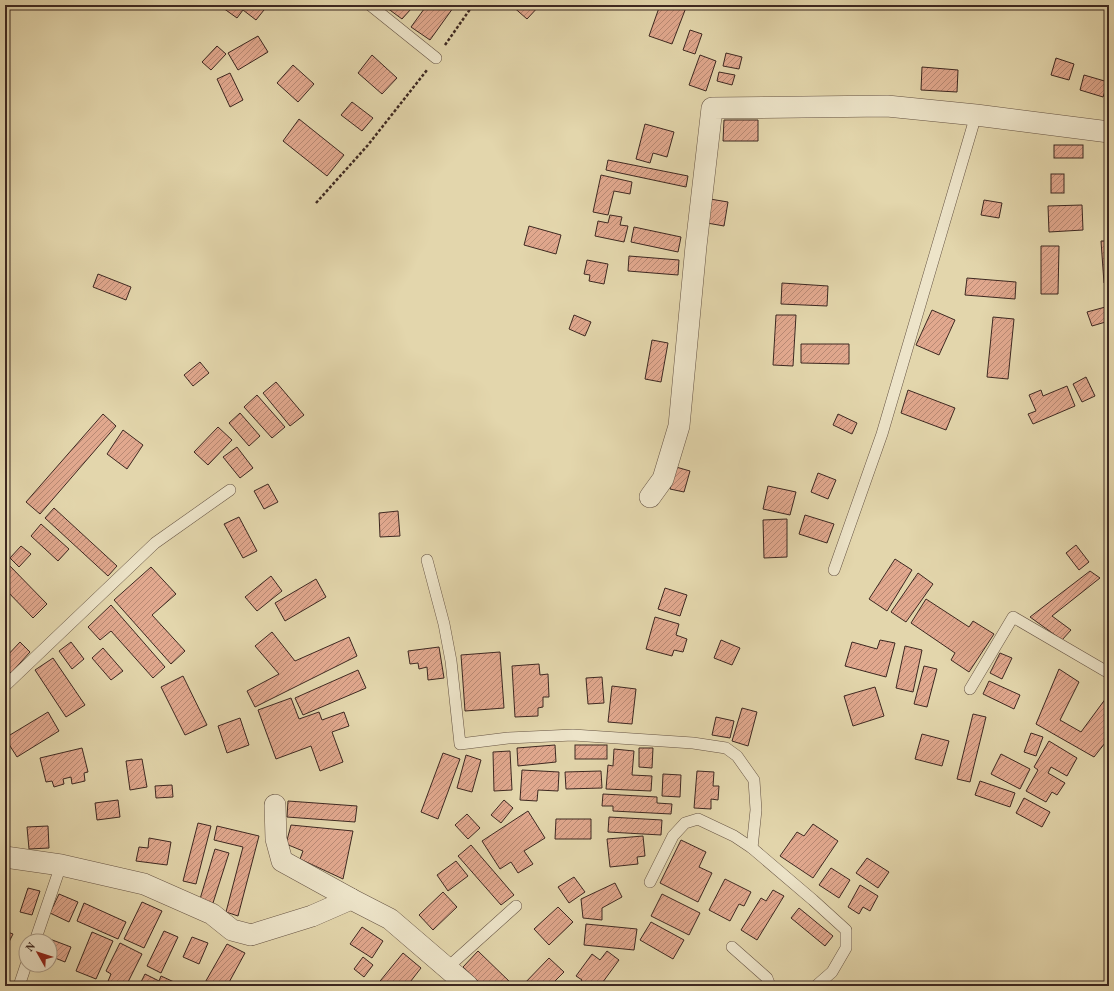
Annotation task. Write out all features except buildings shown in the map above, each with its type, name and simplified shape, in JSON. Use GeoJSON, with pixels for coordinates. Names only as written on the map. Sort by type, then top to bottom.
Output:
{"type":"FeatureCollection","features":[{"type":"Feature","properties":{"kind":"street"},"geometry":{"type":"LineString","coordinates":[[650,497],[662,479],[679,426],[697,238],[712,108],[887,106],[976,115],[1109,132]]}},
{"type":"Feature","properties":{"kind":"street"},"geometry":{"type":"LineString","coordinates":[[274,805],[276,839],[282,861],[390,919],[468,986]]}},
{"type":"Feature","properties":{"kind":"street"},"geometry":{"type":"LineString","coordinates":[[5,858],[61,865],[144,884],[212,914],[232,930],[252,935],[312,916],[351,899]]}},
{"type":"Feature","properties":{"kind":"lane"},"geometry":{"type":"LineString","coordinates":[[370,5],[436,58]]}},
{"type":"Feature","properties":{"kind":"lane"},"geometry":{"type":"LineString","coordinates":[[834,570],[882,434],[976,115]]}},
{"type":"Feature","properties":{"kind":"lane"},"geometry":{"type":"LineString","coordinates":[[5,686],[156,543],[230,490]]}},
{"type":"Feature","properties":{"kind":"lane"},"geometry":{"type":"LineString","coordinates":[[427,560],[444,624],[451,661],[460,744],[508,738],[573,735],[693,743],[726,748],[737,756],[754,780],[756,810],[752,848]]}},
{"type":"Feature","properties":{"kind":"lane"},"geometry":{"type":"LineString","coordinates":[[970,689],[1014,617],[1109,673]]}},
{"type":"Feature","properties":{"kind":"lane"},"geometry":{"type":"LineString","coordinates":[[650,882],[673,836],[685,823],[698,819],[734,836],[752,848],[846,930],[846,948],[832,972],[816,986]]}},
{"type":"Feature","properties":{"kind":"lane"},"geometry":{"type":"LineString","coordinates":[[38,933],[61,865]]}},
{"type":"Feature","properties":{"kind":"lane"},"geometry":{"type":"LineString","coordinates":[[447,968],[516,906]]}},
{"type":"Feature","properties":{"kind":"lane"},"geometry":{"type":"LineString","coordinates":[[732,947],[767,978],[770,986]]}},
{"type":"Feature","properties":{"kind":"lane"},"geometry":{"type":"LineString","coordinates":[[19,986],[23,973]]}},
{"type":"Feature","properties":{"kind":"path"},"geometry":{"type":"LineString","coordinates":[[316,203],[368,145],[436,58],[473,5]]}}]}
